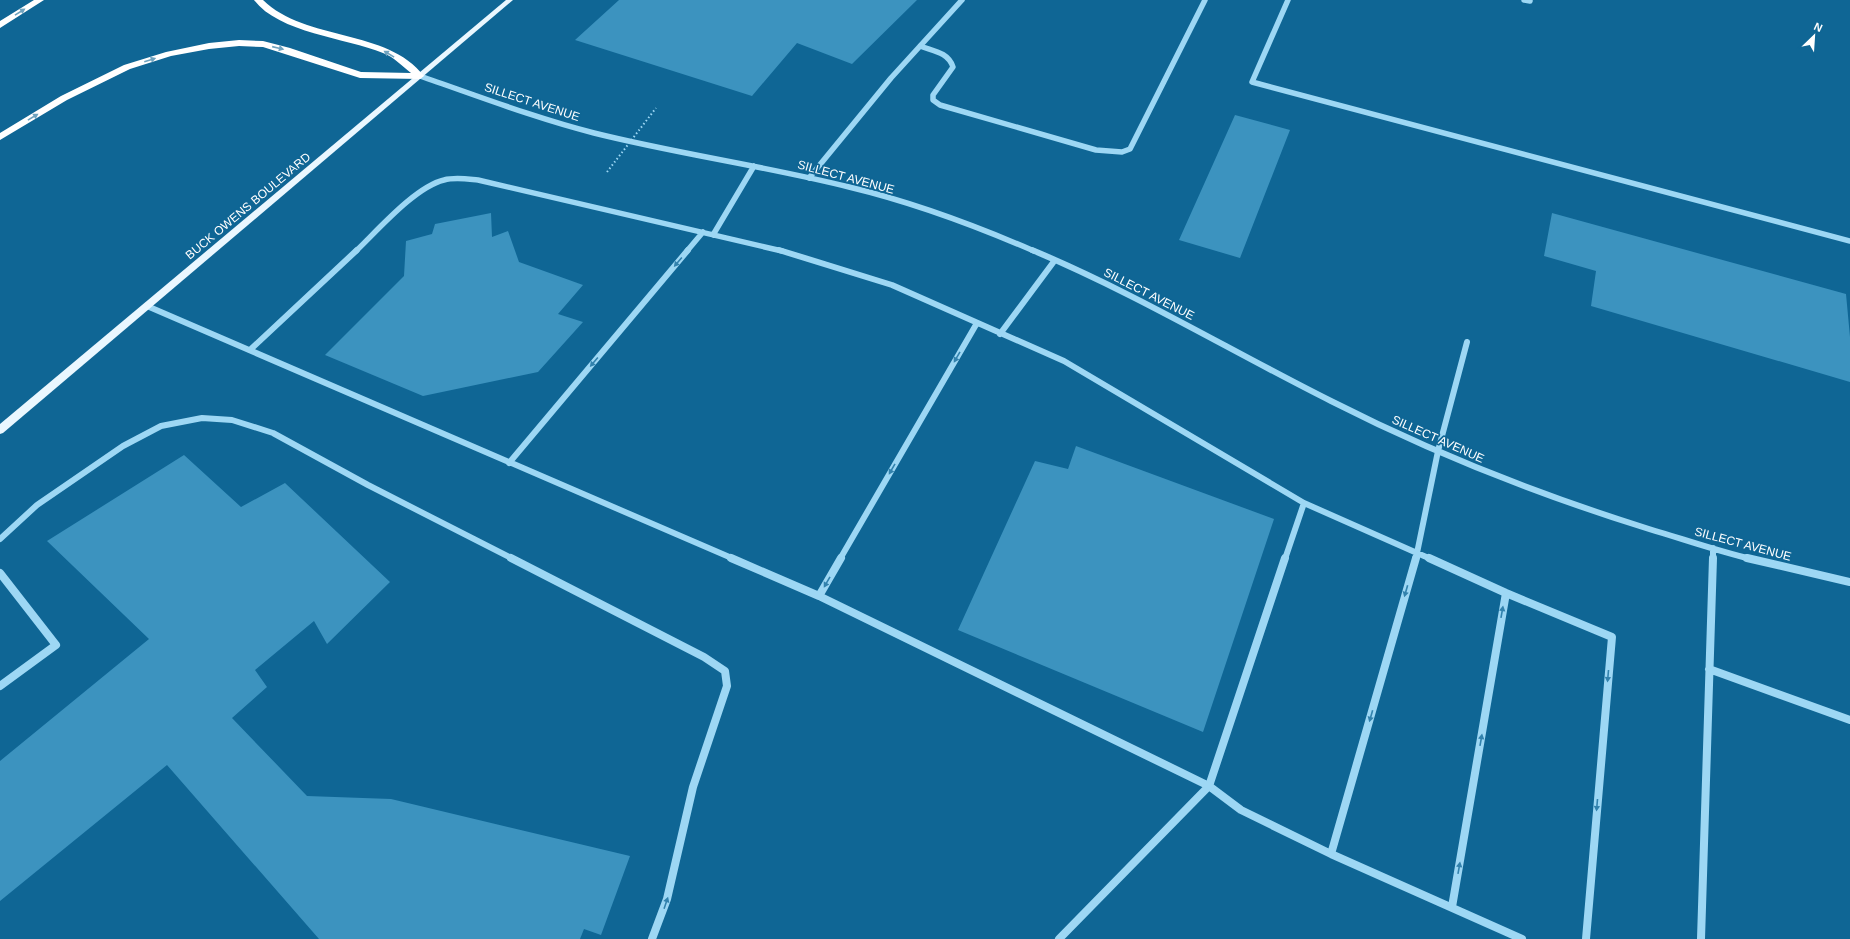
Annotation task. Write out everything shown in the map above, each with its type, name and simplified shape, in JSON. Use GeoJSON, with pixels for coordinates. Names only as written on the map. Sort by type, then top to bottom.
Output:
{"type":"FeatureCollection","features":[{"type":"Feature","properties":{"kind":"highway"},"geometry":{"type":"LineString","coordinates":[[0,25],[40,0]]}},
{"type":"Feature","properties":{"kind":"highway"},"geometry":{"type":"LineString","coordinates":[[258,0],[272,12],[292,21],[388,52],[420,76]]}},
{"type":"Feature","properties":{"kind":"highway"},"geometry":{"type":"LineString","coordinates":[[0,137],[64,98],[127,68],[169,54],[209,46],[239,43],[263,44],[288,50],[360,76],[420,76]]}},
{"type":"Feature","properties":{"kind":"main road","name":"BUCK OWENS BOULEVARD"},"geometry":{"type":"LineString","coordinates":[[0,430],[510,0]]}},
{"type":"Feature","properties":{"kind":"street"},"geometry":{"type":"LineString","coordinates":[[808,178],[920,46],[962,0]]}},
{"type":"Feature","properties":{"kind":"street"},"geometry":{"type":"LineString","coordinates":[[920,46],[946,55],[952,61],[953,67],[933,95],[933,100],[940,105],[1096,150],[1122,152],[1130,148],[1205,0]]}},
{"type":"Feature","properties":{"kind":"street"},"geometry":{"type":"LineString","coordinates":[[1288,0],[1252,82],[1850,241]]}},
{"type":"Feature","properties":{"kind":"street"},"geometry":{"type":"LineString","coordinates":[[1524,0],[1530,1]]}},
{"type":"Feature","properties":{"kind":"street","name":"SILLECT AVENUE"},"geometry":{"type":"LineString","coordinates":[[420,76],[535,116],[593,132],[648,146],[754,166],[854,188],[941,215],[1028,248],[1117,288],[1291,381],[1374,423],[1488,473],[1611,518],[1742,557],[1850,582]]}},
{"type":"Feature","properties":{"kind":"street"},"geometry":{"type":"LineString","coordinates":[[713,235],[754,166]]}},
{"type":"Feature","properties":{"kind":"street"},"geometry":{"type":"LineString","coordinates":[[250,350],[414,196],[430,184],[450,178],[478,180],[780,250],[892,285],[1064,361],[1304,503],[1506,593],[1612,637],[1586,939]]}},
{"type":"Feature","properties":{"kind":"street"},"geometry":{"type":"LineString","coordinates":[[509,463],[703,232]]}},
{"type":"Feature","properties":{"kind":"street"},"geometry":{"type":"LineString","coordinates":[[1000,334],[1055,260]]}},
{"type":"Feature","properties":{"kind":"street"},"geometry":{"type":"LineString","coordinates":[[147,306],[819,596],[1209,786],[1241,810],[1331,854],[1522,939]]}},
{"type":"Feature","properties":{"kind":"street"},"geometry":{"type":"LineString","coordinates":[[819,596],[977,323]]}},
{"type":"Feature","properties":{"kind":"street"},"geometry":{"type":"LineString","coordinates":[[1331,854],[1417,553],[1438,451],[1467,342]]}},
{"type":"Feature","properties":{"kind":"street"},"geometry":{"type":"LineString","coordinates":[[0,539],[37,505],[124,446],[161,426],[202,418],[232,420],[273,434],[368,485],[704,657],[725,671],[727,686],[693,787],[667,898],[652,939]]}},
{"type":"Feature","properties":{"kind":"street"},"geometry":{"type":"LineString","coordinates":[[1059,939],[1209,786],[1304,503]]}},
{"type":"Feature","properties":{"kind":"street"},"geometry":{"type":"LineString","coordinates":[[1701,939],[1713,548]]}},
{"type":"Feature","properties":{"kind":"street"},"geometry":{"type":"LineString","coordinates":[[0,573],[56,645],[0,686]]}},
{"type":"Feature","properties":{"kind":"street"},"geometry":{"type":"LineString","coordinates":[[1452,907],[1506,593]]}},
{"type":"Feature","properties":{"kind":"street"},"geometry":{"type":"LineString","coordinates":[[1709,669],[1850,720]]}},
{"type":"Feature","properties":{"kind":"path"},"geometry":{"type":"LineString","coordinates":[[607,172],[656,108]]}},
{"type":"Feature","properties":{"kind":"building"},"geometry":{"type":"Polygon","coordinates":[[[619,0],[917,0],[852,64],[797,43],[752,96],[575,40],[619,0]]]}},
{"type":"Feature","properties":{"kind":"building"},"geometry":{"type":"Polygon","coordinates":[[[1235,115],[1290,130],[1240,258],[1179,240],[1235,115]]]}},
{"type":"Feature","properties":{"kind":"building"},"geometry":{"type":"Polygon","coordinates":[[[491,213],[492,237],[508,231],[519,262],[583,285],[558,314],[583,322],[538,372],[423,396],[325,355],[404,276],[406,241],[432,234],[435,224],[491,213]]]}},
{"type":"Feature","properties":{"kind":"building"},"geometry":{"type":"Polygon","coordinates":[[[1552,213],[1846,294],[1850,337],[1850,382],[1591,306],[1596,271],[1544,256],[1552,213]]]}},
{"type":"Feature","properties":{"kind":"building"},"geometry":{"type":"Polygon","coordinates":[[[1076,446],[1274,519],[1203,732],[958,630],[1035,461],[1068,469],[1076,446]]]}},
{"type":"Feature","properties":{"kind":"building"},"geometry":{"type":"Polygon","coordinates":[[[184,455],[241,507],[285,483],[390,582],[327,644],[314,621],[255,670],[267,687],[232,718],[307,796],[391,799],[630,856],[601,935],[584,929],[580,939],[319,939],[167,765],[0,901],[0,761],[149,639],[47,541],[184,455]]]}}]}
